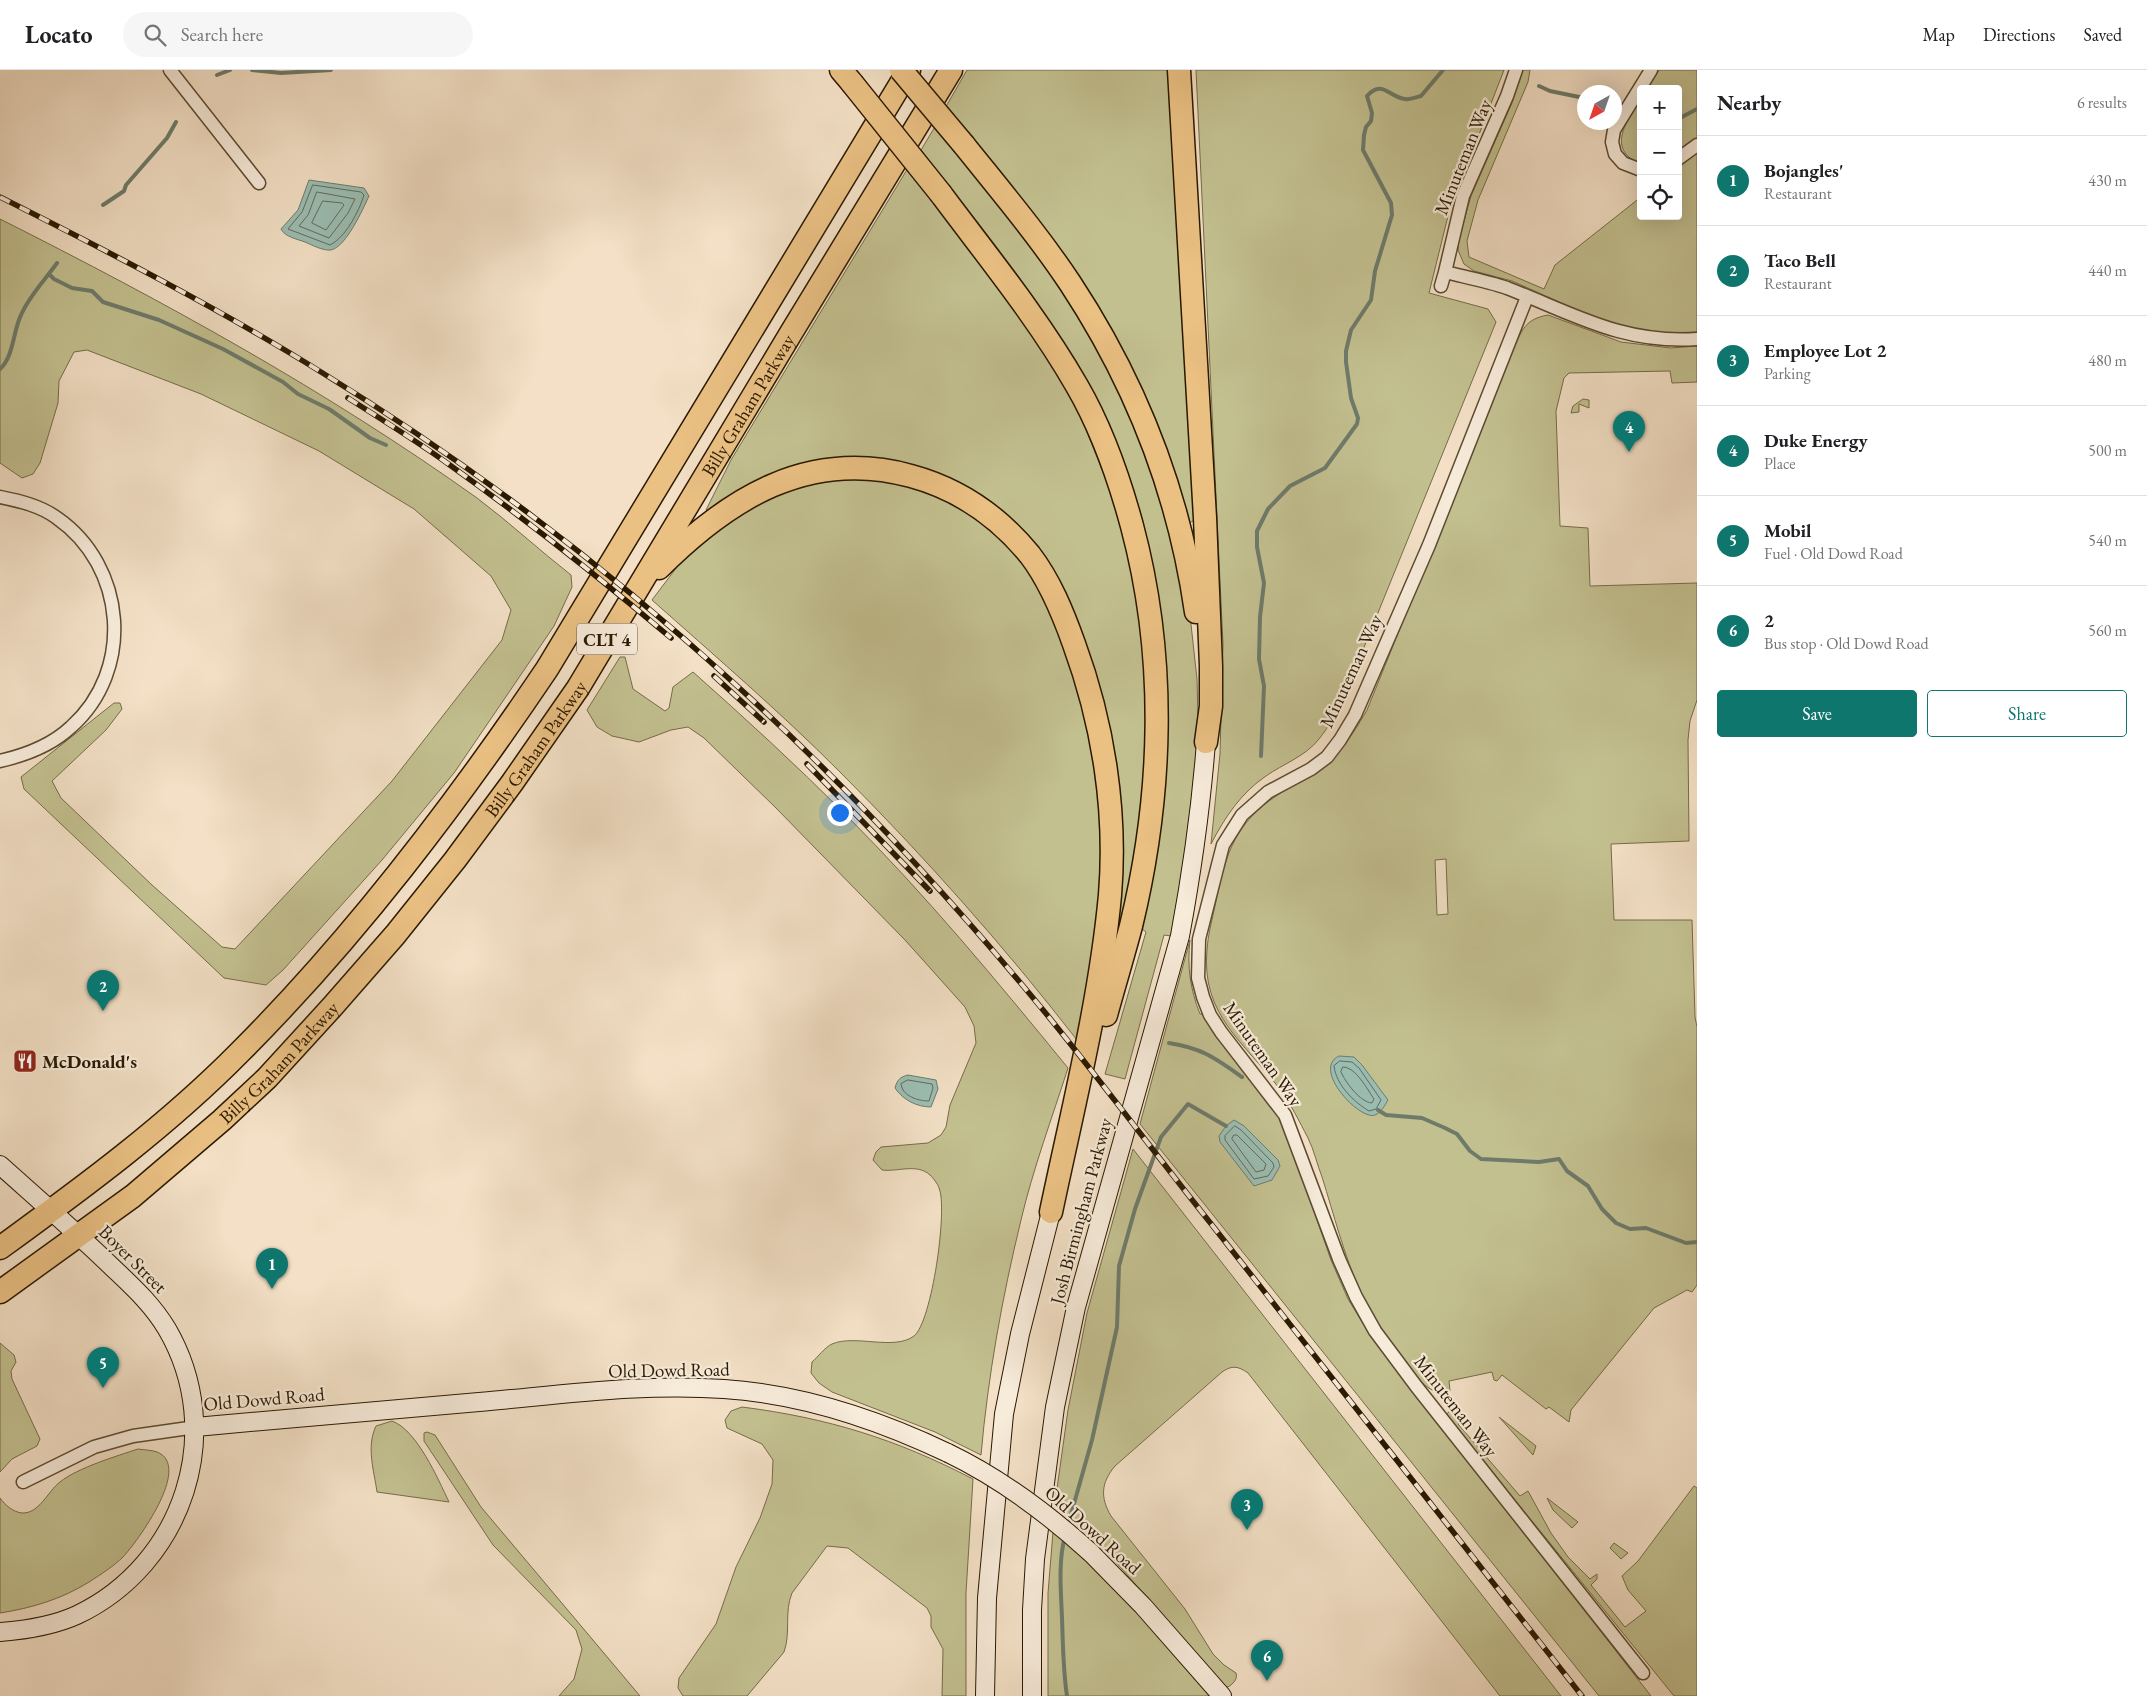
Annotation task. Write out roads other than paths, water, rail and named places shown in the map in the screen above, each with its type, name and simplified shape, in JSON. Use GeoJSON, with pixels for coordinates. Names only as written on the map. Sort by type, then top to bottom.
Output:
{"type":"FeatureCollection","features":[{"type":"Feature","properties":{"kind":"highway"},"geometry":{"type":"LineString","coordinates":[[901,70],[964,145],[1041,242],[1069,281],[1113,354],[1147,427],[1173,502],[1185,548],[1200,635],[1206,742]]}},
{"type":"Feature","properties":{"kind":"highway","name":"Billy Graham Parkway"},"geometry":{"type":"LineString","coordinates":[[0,1248],[110,1168],[155,1131],[241,1052],[305,983],[367,911],[449,808],[547,669],[909,70]]}},
{"type":"Feature","properties":{"kind":"highway","name":"Billy Graham Parkway"},"geometry":{"type":"LineString","coordinates":[[0,1292],[133,1196],[222,1120],[267,1078],[395,935],[455,860],[512,783],[578,688],[952,70]]}},
{"type":"Feature","properties":{"kind":"highway"},"geometry":{"type":"LineString","coordinates":[[1179,70],[1205,518],[1211,666],[1211,706],[1206,742]]}},
{"type":"Feature","properties":{"kind":"highway"},"geometry":{"type":"LineString","coordinates":[[847,76],[941,194],[1041,326],[1078,388],[1102,438],[1127,508],[1140,555],[1149,604],[1155,653],[1157,751],[1143,864],[1131,924],[1051,1212]]}},
{"type":"Feature","properties":{"kind":"highway"},"geometry":{"type":"LineString","coordinates":[[637,590],[707,523],[737,503],[786,480],[828,470],[855,468],[881,470],[906,475],[944,487],[964,498],[1001,524],[1031,557],[1056,598],[1088,682],[1103,752],[1110,812],[1110,893],[1099,980],[1051,1212]]}},
{"type":"Feature","properties":{"kind":"main road","name":"Josh Birmingham Parkway"},"geometry":{"type":"LineString","coordinates":[[1032,1696],[1032,1610],[1035,1559],[1055,1407],[1076,1307],[1180,936],[1200,818],[1206,742]]}},
{"type":"Feature","properties":{"kind":"main road","name":"Boyer Street"},"geometry":{"type":"LineString","coordinates":[[0,1165],[138,1290],[154,1309],[167,1329],[189,1382],[194,1404],[196,1427],[192,1465],[175,1518],[161,1543],[138,1572],[100,1603],[77,1615],[49,1625],[0,1632]]}},
{"type":"Feature","properties":{"kind":"main road","name":"Josh Birmingham Parkway"},"geometry":{"type":"LineString","coordinates":[[985,1695],[987,1598],[1004,1414],[1020,1334],[1051,1212]]}},
{"type":"Feature","properties":{"kind":"main road","name":"Old Dowd Road"},"geometry":{"type":"LineString","coordinates":[[196,1427],[577,1393],[682,1387],[746,1391],[811,1402],[888,1428],[948,1453],[1018,1492],[1054,1519],[1091,1553],[1143,1606],[1222,1696]]}},
{"type":"Feature","properties":{"kind":"street"},"geometry":{"type":"LineString","coordinates":[[170,70],[259,183]]}},
{"type":"Feature","properties":{"kind":"street","name":"Minuteman Way"},"geometry":{"type":"LineString","coordinates":[[1441,286],[1463,196],[1507,96],[1516,70]]}},
{"type":"Feature","properties":{"kind":"street"},"geometry":{"type":"LineString","coordinates":[[1637,168],[1623,163],[1615,154],[1612,142],[1614,130],[1651,70]]}},
{"type":"Feature","properties":{"kind":"street"},"geometry":{"type":"LineString","coordinates":[[1682,156],[1697,145]]}},
{"type":"Feature","properties":{"kind":"street"},"geometry":{"type":"LineString","coordinates":[[1445,272],[1500,286],[1585,321],[1619,332],[1663,339],[1697,339]]}},
{"type":"Feature","properties":{"kind":"street","name":"Minuteman Way"},"geometry":{"type":"LineString","coordinates":[[1527,297],[1429,545],[1355,715],[1327,757],[1311,770],[1268,792],[1242,815],[1223,845],[1216,866],[1199,939],[1198,978],[1210,1015],[1285,1115],[1339,1259],[1356,1297],[1375,1331],[1420,1392],[1643,1673]]}},
{"type":"Feature","properties":{"kind":"street"},"geometry":{"type":"LineString","coordinates":[[0,498],[19,501],[55,516],[81,540],[94,556],[104,574],[114,610],[115,632],[113,653],[107,674],[98,694],[86,711],[60,736],[38,748],[0,761]]}},
{"type":"Feature","properties":{"kind":"street","name":"Old Dowd Road"},"geometry":{"type":"LineString","coordinates":[[23,1482],[94,1447],[133,1436],[196,1427]]}},
{"type":"Feature","properties":{"kind":"water"},"geometry":{"type":"Polygon","coordinates":[[[309,180],[364,188],[369,196],[348,235],[337,247],[331,250],[321,249],[292,237],[285,234],[281,229],[298,210],[309,180]]]}},
{"type":"Feature","properties":{"kind":"water"},"geometry":{"type":"Polygon","coordinates":[[[1339,1056],[1354,1057],[1388,1100],[1383,1109],[1377,1114],[1368,1115],[1359,1110],[1341,1093],[1334,1082],[1331,1072],[1332,1063],[1339,1056]]]}},
{"type":"Feature","properties":{"kind":"water"},"geometry":{"type":"Polygon","coordinates":[[[908,1075],[936,1080],[938,1089],[931,1107],[911,1102],[895,1088],[899,1079],[908,1075]]]}},
{"type":"Feature","properties":{"kind":"water"},"geometry":{"type":"Polygon","coordinates":[[[1234,1120],[1244,1126],[1278,1160],[1280,1166],[1272,1180],[1254,1186],[1220,1142],[1219,1136],[1226,1126],[1234,1120]]]}},
{"type":"Feature","properties":{"kind":"waterway"},"geometry":{"type":"LineString","coordinates":[[217,75],[230,70]]}},
{"type":"Feature","properties":{"kind":"waterway"},"geometry":{"type":"LineString","coordinates":[[252,70],[281,73],[331,70]]}},
{"type":"Feature","properties":{"kind":"waterway"},"geometry":{"type":"LineString","coordinates":[[1261,756],[1264,686],[1259,659],[1260,617],[1264,583],[1257,547],[1257,531],[1268,509],[1290,486],[1325,468],[1357,424],[1358,418],[1351,398],[1346,351],[1351,330],[1371,300],[1375,271],[1392,215],[1391,203],[1363,150],[1364,135],[1366,127],[1371,121],[1372,113],[1367,96],[1377,89],[1386,90],[1399,98],[1405,99],[1421,96],[1443,70]]}},
{"type":"Feature","properties":{"kind":"waterway"},"geometry":{"type":"LineString","coordinates":[[1539,86],[1550,91],[1577,97]]}},
{"type":"Feature","properties":{"kind":"waterway"},"geometry":{"type":"LineString","coordinates":[[1682,117],[1697,109]]}},
{"type":"Feature","properties":{"kind":"waterway"},"geometry":{"type":"LineString","coordinates":[[103,205],[124,191],[126,185],[167,138],[176,122]]}},
{"type":"Feature","properties":{"kind":"waterway"},"geometry":{"type":"LineString","coordinates":[[0,369],[5,364],[11,350],[18,321],[24,308],[57,263]]}},
{"type":"Feature","properties":{"kind":"waterway"},"geometry":{"type":"LineString","coordinates":[[49,274],[54,279],[72,288],[92,291],[103,302],[159,320],[223,349],[283,382],[298,394],[329,409],[370,438],[386,445]]}},
{"type":"Feature","properties":{"kind":"waterway"},"geometry":{"type":"LineString","coordinates":[[1169,1043],[1191,1048],[1208,1055],[1242,1077]]}},
{"type":"Feature","properties":{"kind":"waterway"},"geometry":{"type":"LineString","coordinates":[[1068,1525],[1092,1440],[1117,1327],[1119,1266],[1135,1209],[1161,1137],[1188,1104],[1226,1126]]}},
{"type":"Feature","properties":{"kind":"waterway"},"geometry":{"type":"LineString","coordinates":[[1378,1110],[1386,1115],[1422,1118],[1445,1128],[1457,1134],[1470,1151],[1481,1159],[1539,1162],[1559,1159],[1567,1171],[1588,1186],[1602,1209],[1616,1223],[1630,1229],[1646,1228],[1686,1243],[1697,1242]]}},
{"type":"Feature","properties":{"kind":"waterway"},"geometry":{"type":"LineString","coordinates":[[1065,1536],[1061,1556],[1060,1577],[1063,1657],[1067,1696]]}},
{"type":"Feature","properties":{"kind":"railway"},"geometry":{"type":"LineString","coordinates":[[0,197],[243,325],[321,372],[430,443],[484,480],[588,559],[688,642],[778,724],[898,845],[1012,972],[1090,1068],[1582,1696]]}},
{"type":"Feature","properties":{"kind":"railway"},"geometry":{"type":"LineString","coordinates":[[348,398],[435,454],[504,505],[589,570],[671,638]]}},
{"type":"Feature","properties":{"kind":"railway"},"geometry":{"type":"LineString","coordinates":[[714,676],[764,722]]}},
{"type":"Feature","properties":{"kind":"railway"},"geometry":{"type":"LineString","coordinates":[[807,764],[930,891]]}},
{"type":"Feature","properties":{"kind":"place","name":"Duke Energy"},"geometry":{"type":"Point","coordinates":[1629,452]}},
{"type":"Feature","properties":{"kind":"place","name":"Taco Bell"},"geometry":{"type":"Point","coordinates":[103,1011]}},
{"type":"Feature","properties":{"kind":"place","name":"McDonald's"},"geometry":{"type":"Point","coordinates":[25,1061]}},
{"type":"Feature","properties":{"kind":"place","name":"Bojangles'"},"geometry":{"type":"Point","coordinates":[272,1289]}},
{"type":"Feature","properties":{"kind":"place","name":"Mobil"},"geometry":{"type":"Point","coordinates":[103,1388]}},
{"type":"Feature","properties":{"kind":"place","name":"Employee Lot 2"},"geometry":{"type":"Point","coordinates":[1247,1530]}},
{"type":"Feature","properties":{"kind":"place","name":"2"},"geometry":{"type":"Point","coordinates":[1267,1681]}}]}
